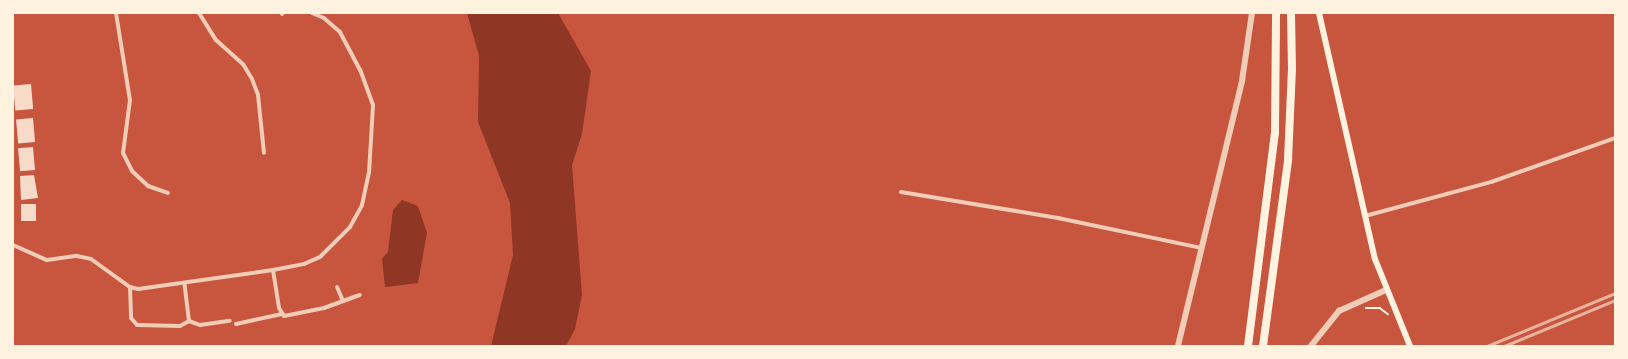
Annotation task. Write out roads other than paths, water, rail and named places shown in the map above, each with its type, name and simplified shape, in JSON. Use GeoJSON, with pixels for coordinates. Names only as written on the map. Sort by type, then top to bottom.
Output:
{"type":"FeatureCollection","features":[{"type":"Feature","properties":{"kind":"highway"},"geometry":{"type":"LineString","coordinates":[[1248,346],[1275,133],[1276,13]]}},
{"type":"Feature","properties":{"kind":"highway"},"geometry":{"type":"LineString","coordinates":[[1263,344],[1288,160],[1291,13]]}},
{"type":"Feature","properties":{"kind":"main road"},"geometry":{"type":"LineString","coordinates":[[1319,13],[1365,216],[1386,290],[1410,346]]}},
{"type":"Feature","properties":{"kind":"street"},"geometry":{"type":"LineString","coordinates":[[116,13],[130,100],[123,154],[132,171],[148,186],[168,193]]}},
{"type":"Feature","properties":{"kind":"street"},"geometry":{"type":"LineString","coordinates":[[199,13],[216,40],[243,64],[252,79],[258,94],[264,153]]}},
{"type":"Feature","properties":{"kind":"street"},"geometry":{"type":"LineString","coordinates":[[13,245],[47,260],[77,256],[91,259],[130,287],[184,282],[273,270],[304,264],[320,257],[350,227],[362,205],[368,173],[373,105],[370,93],[340,32],[324,18],[312,13]]}},
{"type":"Feature","properties":{"kind":"street"},"geometry":{"type":"LineString","coordinates":[[1178,346],[1243,76],[1252,13]]}},
{"type":"Feature","properties":{"kind":"street"},"geometry":{"type":"LineString","coordinates":[[1365,216],[1491,182],[1615,138]]}},
{"type":"Feature","properties":{"kind":"street"},"geometry":{"type":"LineString","coordinates":[[901,192],[1058,218],[1201,248]]}},
{"type":"Feature","properties":{"kind":"street"},"geometry":{"type":"LineString","coordinates":[[273,270],[282,314]]}},
{"type":"Feature","properties":{"kind":"street"},"geometry":{"type":"LineString","coordinates":[[184,282],[189,321]]}},
{"type":"Feature","properties":{"kind":"street"},"geometry":{"type":"LineString","coordinates":[[130,287],[131,318],[137,324],[180,326],[189,321],[200,325],[230,321]]}},
{"type":"Feature","properties":{"kind":"street"},"geometry":{"type":"LineString","coordinates":[[337,287],[343,301]]}},
{"type":"Feature","properties":{"kind":"street"},"geometry":{"type":"LineString","coordinates":[[1311,346],[1339,311],[1386,290]]}},
{"type":"Feature","properties":{"kind":"street"},"geometry":{"type":"LineString","coordinates":[[236,324],[282,314],[307,312],[360,295]]}},
{"type":"Feature","properties":{"kind":"railway"},"geometry":{"type":"LineString","coordinates":[[1487,346],[1615,293]]}},
{"type":"Feature","properties":{"kind":"railway"},"geometry":{"type":"LineString","coordinates":[[1504,346],[1615,300]]}}]}
